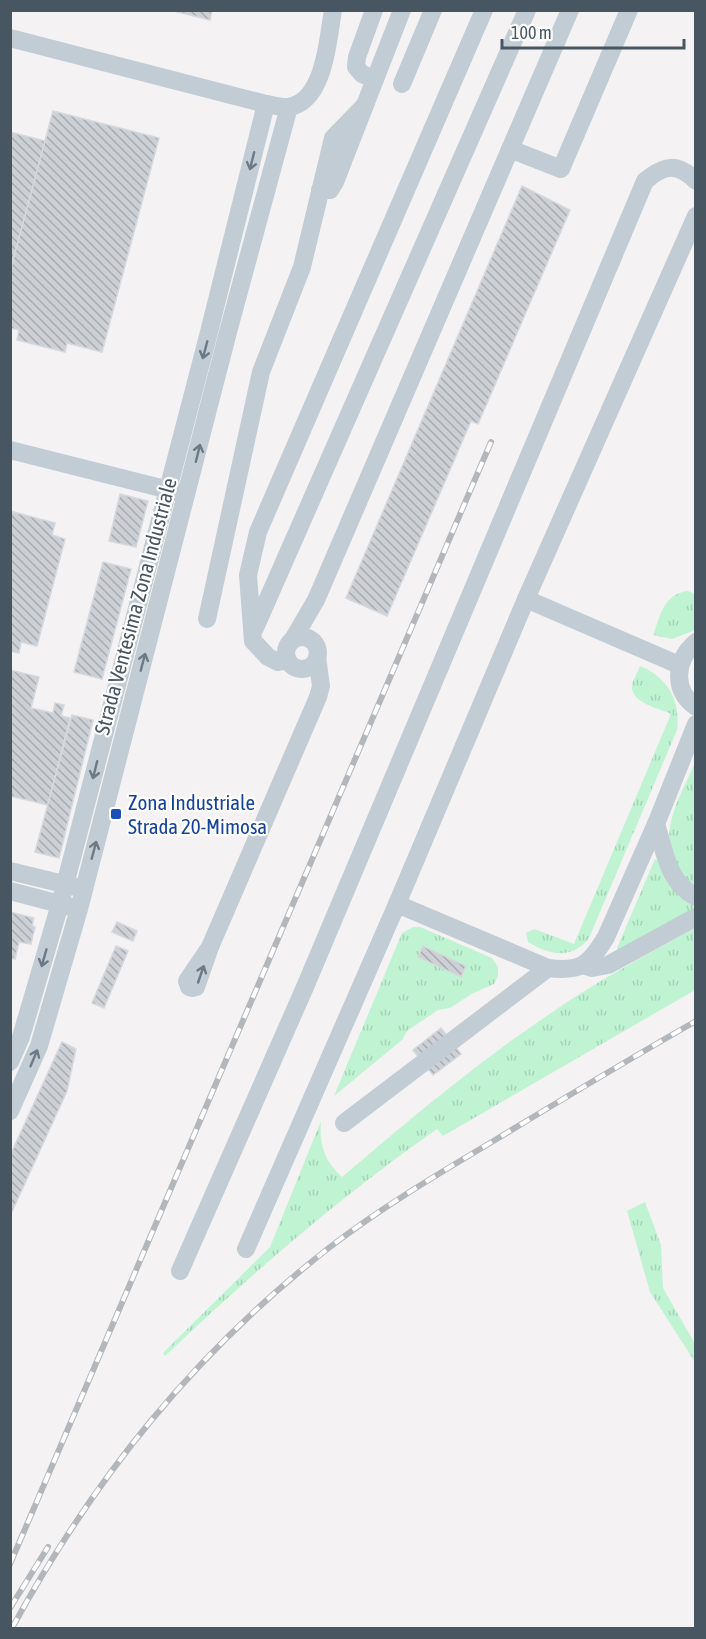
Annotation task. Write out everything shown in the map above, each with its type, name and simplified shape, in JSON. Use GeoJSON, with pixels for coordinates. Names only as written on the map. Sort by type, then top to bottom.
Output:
{"type":"FeatureCollection","features":[{"type":"Feature","properties":{"kind":"street"},"geometry":{"type":"LineString","coordinates":[[10,39],[266,104],[289,107],[308,96],[318,83],[333,10]]}},
{"type":"Feature","properties":{"kind":"street"},"geometry":{"type":"LineString","coordinates":[[374,10],[357,57],[356,67],[362,74],[375,79]]}},
{"type":"Feature","properties":{"kind":"street"},"geometry":{"type":"LineString","coordinates":[[207,619],[261,372],[302,267],[333,138],[365,105],[402,10]]}},
{"type":"Feature","properties":{"kind":"street"},"geometry":{"type":"LineString","coordinates":[[402,84],[433,10]]}},
{"type":"Feature","properties":{"kind":"street"},"geometry":{"type":"LineString","coordinates":[[316,652],[311,666],[278,662],[268,657],[253,641],[248,575],[258,532],[484,10]]}},
{"type":"Feature","properties":{"kind":"street"},"geometry":{"type":"LineString","coordinates":[[253,633],[527,10]]}},
{"type":"Feature","properties":{"kind":"street"},"geometry":{"type":"LineString","coordinates":[[318,697],[313,682],[294,664],[286,650],[316,600],[570,10]]}},
{"type":"Feature","properties":{"kind":"street"},"geometry":{"type":"LineString","coordinates":[[510,149],[561,169],[628,10]]}},
{"type":"Feature","properties":{"kind":"street","name":"Strada Ventesima Zona Industriale"},"geometry":{"type":"LineString","coordinates":[[10,1062],[21,1037],[60,904],[266,104]]}},
{"type":"Feature","properties":{"kind":"street","name":"Strada Ventesima Zona Industriale"},"geometry":{"type":"LineString","coordinates":[[10,1111],[39,1046],[79,909],[228,332],[289,107]]}},
{"type":"Feature","properties":{"kind":"street"},"geometry":{"type":"LineString","coordinates":[[180,1271],[301,997],[645,181],[658,171],[669,168],[685,171],[696,181]]}},
{"type":"Feature","properties":{"kind":"street"},"geometry":{"type":"LineString","coordinates":[[246,1249],[397,904],[526,599],[696,216]]}},
{"type":"Feature","properties":{"kind":"street"},"geometry":{"type":"LineString","coordinates":[[10,450],[187,495]]}},
{"type":"Feature","properties":{"kind":"street"},"geometry":{"type":"LineString","coordinates":[[526,599],[679,665]]}},
{"type":"Feature","properties":{"kind":"street"},"geometry":{"type":"LineString","coordinates":[[210,947],[318,697],[321,686],[316,652],[316,600]]}},
{"type":"Feature","properties":{"kind":"street"},"geometry":{"type":"LineString","coordinates":[[292,641],[308,639],[316,652]]}},
{"type":"Feature","properties":{"kind":"street"},"geometry":{"type":"LineString","coordinates":[[696,642],[685,652],[679,665],[678,679],[682,692],[696,707]]}},
{"type":"Feature","properties":{"kind":"street"},"geometry":{"type":"LineString","coordinates":[[111,707],[130,712]]}},
{"type":"Feature","properties":{"kind":"street"},"geometry":{"type":"LineString","coordinates":[[397,904],[548,968],[568,970],[583,965],[596,954],[606,937],[656,824],[696,724]]}},
{"type":"Feature","properties":{"kind":"street"},"geometry":{"type":"LineString","coordinates":[[89,794],[107,799]]}},
{"type":"Feature","properties":{"kind":"street"},"geometry":{"type":"LineString","coordinates":[[656,824],[673,876],[680,886],[696,897]]}},
{"type":"Feature","properties":{"kind":"street"},"geometry":{"type":"LineString","coordinates":[[10,870],[84,889]]}},
{"type":"Feature","properties":{"kind":"street"},"geometry":{"type":"LineString","coordinates":[[10,891],[79,909]]}},
{"type":"Feature","properties":{"kind":"street"},"geometry":{"type":"LineString","coordinates":[[583,965],[592,968],[608,965],[696,917]]}},
{"type":"Feature","properties":{"kind":"street"},"geometry":{"type":"LineString","coordinates":[[344,1123],[548,968]]}},
{"type":"Feature","properties":{"kind":"green space"},"geometry":{"type":"Polygon","coordinates":[[[688,591],[695,594],[695,630],[672,639],[653,635],[668,601],[673,596],[688,591]]]}},
{"type":"Feature","properties":{"kind":"green space"},"geometry":{"type":"Polygon","coordinates":[[[640,666],[658,676],[670,691],[677,709],[677,730],[589,938],[575,950],[568,952],[544,950],[528,942],[526,933],[534,929],[574,944],[671,714],[646,704],[635,696],[632,684],[640,666]]]}},
{"type":"Feature","properties":{"kind":"green space"},"geometry":{"type":"Polygon","coordinates":[[[695,763],[695,889],[677,869],[671,855],[669,841],[677,801],[695,763]]]}},
{"type":"Feature","properties":{"kind":"green space"},"geometry":{"type":"Polygon","coordinates":[[[655,859],[659,861],[695,908],[618,951],[617,948],[655,859]]]}},
{"type":"Feature","properties":{"kind":"green space"},"geometry":{"type":"Polygon","coordinates":[[[413,927],[420,927],[492,958],[498,967],[498,976],[494,984],[473,993],[450,1008],[438,1010],[407,1031],[402,1040],[334,1096],[402,933],[413,927]]]}},
{"type":"Feature","properties":{"kind":"green space"},"geometry":{"type":"Polygon","coordinates":[[[695,928],[695,990],[443,1136],[437,1129],[297,1237],[165,1356],[163,1353],[270,1247],[321,1121],[324,1152],[331,1165],[342,1177],[445,1091],[526,1030],[606,978],[695,928]]]}},
{"type":"Feature","properties":{"kind":"green space"},"geometry":{"type":"Polygon","coordinates":[[[645,1202],[661,1245],[663,1288],[695,1344],[695,1362],[650,1292],[627,1211],[645,1202]]]}},
{"type":"Feature","properties":{"kind":"building"},"geometry":{"type":"Polygon","coordinates":[[[170,10],[212,10],[210,20],[170,10]]]}},
{"type":"Feature","properties":{"kind":"building"},"geometry":{"type":"Polygon","coordinates":[[[53,111],[159,138],[102,352],[67,343],[65,352],[17,340],[19,330],[10,328],[10,271],[53,111]]]}},
{"type":"Feature","properties":{"kind":"building"},"geometry":{"type":"Polygon","coordinates":[[[10,132],[45,141],[10,271],[10,132]]]}},
{"type":"Feature","properties":{"kind":"building"},"geometry":{"type":"Polygon","coordinates":[[[522,186],[570,210],[478,424],[471,421],[387,616],[346,598],[522,186]]]}},
{"type":"Feature","properties":{"kind":"building"},"geometry":{"type":"Polygon","coordinates":[[[120,494],[148,501],[136,547],[109,541],[120,494]]]}},
{"type":"Feature","properties":{"kind":"building"},"geometry":{"type":"Polygon","coordinates":[[[10,511],[55,523],[52,535],[65,539],[37,646],[21,642],[19,653],[10,651],[10,511]]]}},
{"type":"Feature","properties":{"kind":"building"},"geometry":{"type":"Polygon","coordinates":[[[103,562],[131,569],[102,679],[74,672],[103,562]]]}},
{"type":"Feature","properties":{"kind":"building"},"geometry":{"type":"Polygon","coordinates":[[[10,670],[39,677],[31,708],[53,713],[55,703],[64,705],[61,716],[70,718],[48,805],[10,796],[10,670]]]}},
{"type":"Feature","properties":{"kind":"building"},"geometry":{"type":"Polygon","coordinates":[[[72,715],[93,720],[59,858],[35,852],[72,715]]]}},
{"type":"Feature","properties":{"kind":"building"},"geometry":{"type":"Polygon","coordinates":[[[10,912],[34,918],[32,926],[35,927],[31,944],[19,942],[15,959],[10,958],[10,912]]]}},
{"type":"Feature","properties":{"kind":"building"},"geometry":{"type":"Polygon","coordinates":[[[117,922],[137,931],[133,941],[112,932],[117,922]]]}},
{"type":"Feature","properties":{"kind":"building"},"geometry":{"type":"Polygon","coordinates":[[[116,946],[128,951],[104,1008],[92,1003],[116,946]]]}},
{"type":"Feature","properties":{"kind":"building"},"geometry":{"type":"Polygon","coordinates":[[[423,946],[466,966],[461,977],[418,957],[423,946]]]}},
{"type":"Feature","properties":{"kind":"building"},"geometry":{"type":"Polygon","coordinates":[[[441,1028],[461,1054],[433,1075],[413,1050],[441,1028]]]}},
{"type":"Feature","properties":{"kind":"building"},"geometry":{"type":"Polygon","coordinates":[[[62,1042],[76,1049],[67,1091],[10,1216],[10,1156],[62,1042]]]}},
{"type":"Feature","properties":{"kind":"railway"},"geometry":{"type":"LineString","coordinates":[[10,1564],[491,442]]}},
{"type":"Feature","properties":{"kind":"railway"},"geometry":{"type":"LineString","coordinates":[[12,1628],[77,1520],[113,1469],[191,1375],[234,1330],[281,1288],[350,1232],[411,1191],[696,1021]]}},
{"type":"Feature","properties":{"kind":"railway"},"geometry":{"type":"LineString","coordinates":[[10,1608],[48,1547]]}},
{"type":"Feature","properties":{"kind":"place","name":"Zona Industriale Strada 20-Mimosa"},"geometry":{"type":"Point","coordinates":[116,814]}}]}
